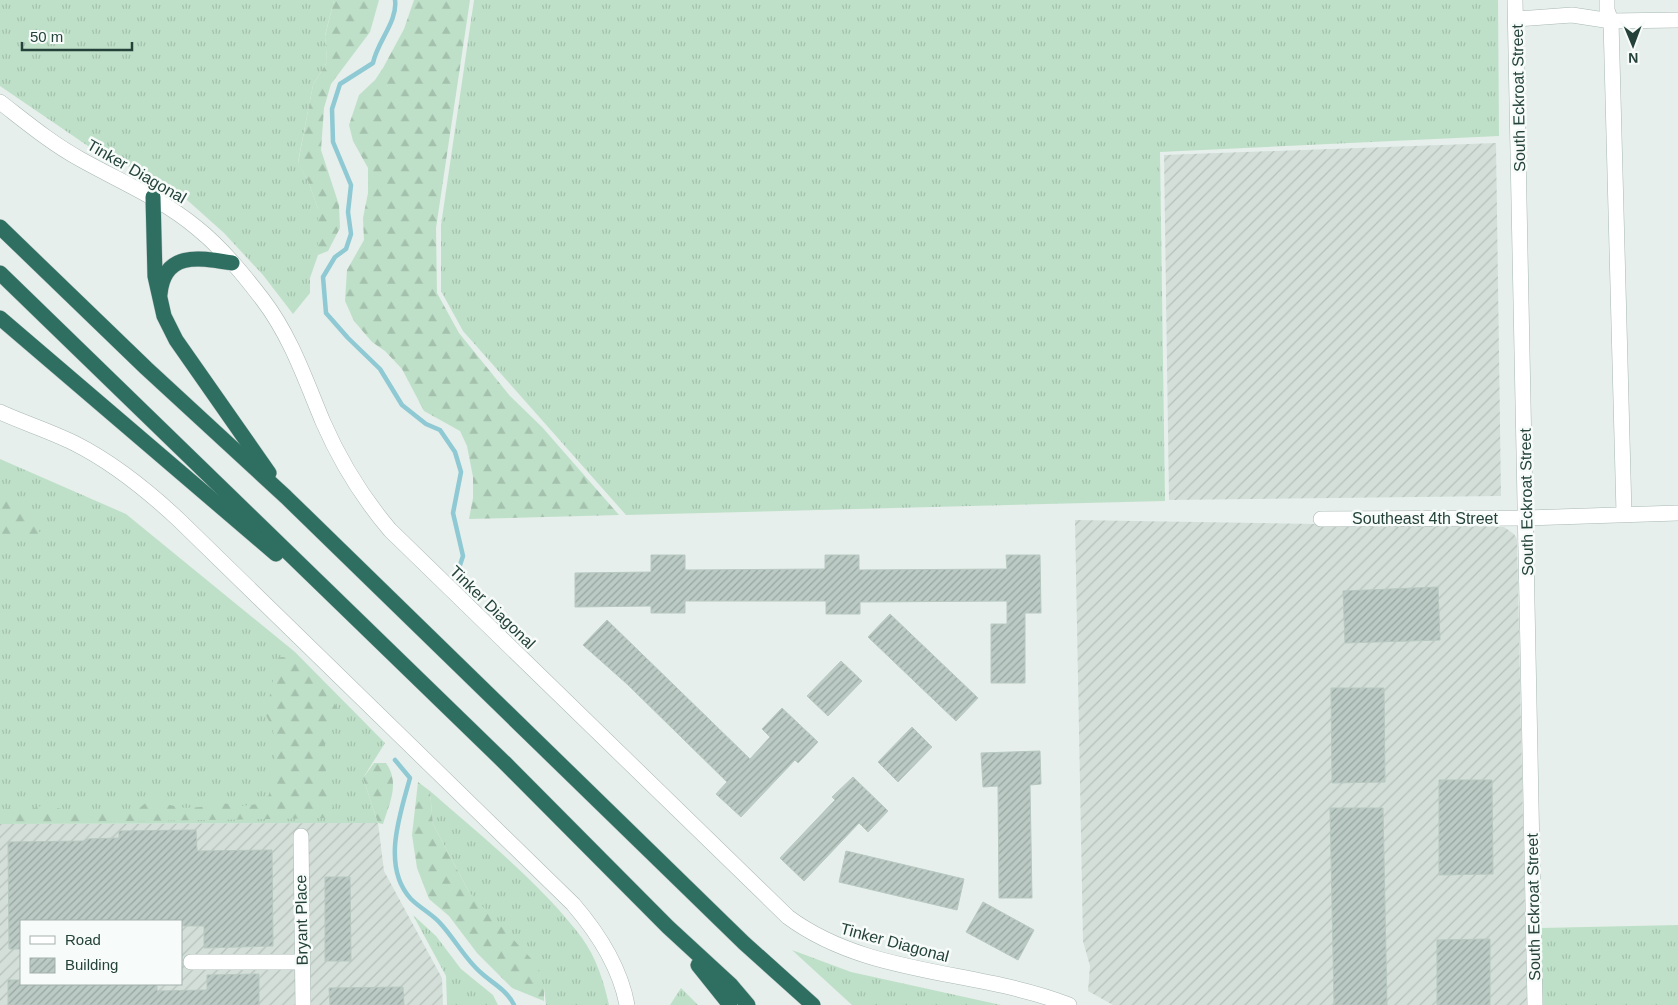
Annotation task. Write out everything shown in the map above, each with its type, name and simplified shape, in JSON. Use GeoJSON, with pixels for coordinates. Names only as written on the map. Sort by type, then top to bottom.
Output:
{"type":"FeatureCollection","features":[{"type":"Feature","properties":{"kind":"highway"},"geometry":{"type":"LineString","coordinates":[[153,197],[154,276],[164,316],[176,340],[286,497]]}},
{"type":"Feature","properties":{"kind":"highway"},"geometry":{"type":"LineString","coordinates":[[0,227],[146,368],[286,497],[737,936],[813,1005]]}},
{"type":"Feature","properties":{"kind":"highway"},"geometry":{"type":"LineString","coordinates":[[160,300],[164,276],[176,264],[196,258],[232,263]]}},
{"type":"Feature","properties":{"kind":"highway"},"geometry":{"type":"LineString","coordinates":[[0,273],[505,763],[668,927],[731,985],[748,1005]]}},
{"type":"Feature","properties":{"kind":"highway"},"geometry":{"type":"LineString","coordinates":[[0,318],[389,651]]}},
{"type":"Feature","properties":{"kind":"highway"},"geometry":{"type":"LineString","coordinates":[[668,927],[730,1005]]}},
{"type":"Feature","properties":{"kind":"street","name":"South Eckroat Street"},"geometry":{"type":"LineString","coordinates":[[1515,0],[1536,1005]]}},
{"type":"Feature","properties":{"kind":"street"},"geometry":{"type":"LineString","coordinates":[[1607,0],[1607,10],[1611,21],[1624,514]]}},
{"type":"Feature","properties":{"kind":"street"},"geometry":{"type":"LineString","coordinates":[[1516,19],[1572,16],[1611,21],[1678,20]]}},
{"type":"Feature","properties":{"kind":"street","name":"Tinker Diagonal"},"geometry":{"type":"LineString","coordinates":[[0,102],[60,147],[153,197],[196,227],[232,263],[276,320],[300,365],[322,421],[344,466],[366,500],[390,530],[788,917],[828,942],[870,956],[1031,993],[1069,1005]]}},
{"type":"Feature","properties":{"kind":"street"},"geometry":{"type":"LineString","coordinates":[[0,412],[73,442],[109,463],[150,493],[179,520],[573,904],[604,946],[618,974],[627,1005]]}},
{"type":"Feature","properties":{"kind":"street","name":"Southeast 4th Street"},"geometry":{"type":"LineString","coordinates":[[1321,519],[1526,518],[1678,513]]}},
{"type":"Feature","properties":{"kind":"street","name":"Bryant Place"},"geometry":{"type":"LineString","coordinates":[[301,836],[303,1005]]}},
{"type":"Feature","properties":{"kind":"street"},"geometry":{"type":"LineString","coordinates":[[191,962],[302,962]]}},
{"type":"Feature","properties":{"kind":"shaded area"},"geometry":{"type":"Polygon","coordinates":[[[1496,143],[1501,496],[1169,500],[1164,155],[1496,143]]]}},
{"type":"Feature","properties":{"kind":"shaded area"},"geometry":{"type":"Polygon","coordinates":[[[1075,520],[1504,527],[1514,534],[1517,539],[1527,1005],[1113,1005],[1088,991],[1090,966],[1083,941],[1075,520]]]}},
{"type":"Feature","properties":{"kind":"shaded area"},"geometry":{"type":"Polygon","coordinates":[[[378,823],[384,871],[442,978],[443,1005],[0,1005],[0,824],[378,823]]]}},
{"type":"Feature","properties":{"kind":"green space"},"geometry":{"type":"Polygon","coordinates":[[[0,0],[334,0],[325,35],[327,62],[313,85],[298,162],[309,183],[318,209],[318,255],[310,278],[310,293],[293,314],[263,275],[224,233],[186,199],[142,171],[107,159],[0,86],[0,0]]]}},
{"type":"Feature","properties":{"kind":"green space"},"geometry":{"type":"Polygon","coordinates":[[[334,0],[379,0],[370,32],[331,84],[324,108],[321,150],[339,205],[340,228],[328,251],[318,255],[318,209],[309,183],[298,163],[313,85],[327,62],[325,36],[334,0]]]}},
{"type":"Feature","properties":{"kind":"green space"},"geometry":{"type":"Polygon","coordinates":[[[414,0],[470,0],[436,228],[437,293],[459,333],[510,396],[542,427],[619,515],[469,519],[473,498],[473,477],[467,446],[460,431],[424,411],[402,369],[385,351],[372,342],[354,321],[345,301],[347,270],[364,240],[363,218],[368,193],[368,168],[353,141],[349,125],[359,95],[375,80],[383,68],[404,29],[414,0]]]}},
{"type":"Feature","properties":{"kind":"green space"},"geometry":{"type":"Polygon","coordinates":[[[474,0],[1498,0],[1499,136],[1160,152],[1165,501],[626,515],[463,331],[441,291],[441,225],[474,0]]]}},
{"type":"Feature","properties":{"kind":"green space"},"geometry":{"type":"Polygon","coordinates":[[[0,459],[126,514],[295,652],[385,743],[363,778],[378,823],[0,824],[0,459]]]}},
{"type":"Feature","properties":{"kind":"green space"},"geometry":{"type":"Polygon","coordinates":[[[0,486],[15,497],[43,537],[0,537],[0,486]]]}},
{"type":"Feature","properties":{"kind":"green space"},"geometry":{"type":"Polygon","coordinates":[[[281,657],[296,658],[325,689],[338,709],[325,742],[326,776],[335,818],[0,823],[0,810],[9,808],[22,812],[44,805],[66,810],[104,811],[138,809],[147,802],[185,808],[201,807],[215,802],[242,806],[258,804],[269,795],[275,762],[274,733],[264,712],[272,689],[275,660],[281,657]]]}},
{"type":"Feature","properties":{"kind":"green space"},"geometry":{"type":"Polygon","coordinates":[[[374,763],[386,763],[392,778],[391,800],[383,824],[378,823],[363,778],[374,763]]]}},
{"type":"Feature","properties":{"kind":"green space"},"geometry":{"type":"Polygon","coordinates":[[[418,782],[430,791],[433,824],[469,892],[538,966],[544,988],[544,1001],[512,988],[477,953],[449,916],[429,899],[417,868],[412,835],[418,782]]]}},
{"type":"Feature","properties":{"kind":"green space"},"geometry":{"type":"Polygon","coordinates":[[[430,791],[530,879],[566,918],[582,938],[595,961],[609,1005],[546,1005],[544,988],[469,892],[433,824],[430,791]]]}},
{"type":"Feature","properties":{"kind":"green space"},"geometry":{"type":"Polygon","coordinates":[[[413,915],[436,936],[461,969],[493,995],[498,1005],[447,1005],[446,976],[413,915]]]}},
{"type":"Feature","properties":{"kind":"green space"},"geometry":{"type":"Polygon","coordinates":[[[1678,925],[1678,1005],[1542,1005],[1540,928],[1678,925]]]}},
{"type":"Feature","properties":{"kind":"green space"},"geometry":{"type":"Polygon","coordinates":[[[792,950],[851,972],[1001,1005],[852,1005],[792,950]]]}},
{"type":"Feature","properties":{"kind":"green space"},"geometry":{"type":"Polygon","coordinates":[[[681,988],[698,1005],[670,1005],[681,988]]]}},
{"type":"Feature","properties":{"kind":"building"},"geometry":{"type":"Polygon","coordinates":[[[651,555],[685,555],[685,570],[825,569],[825,555],[859,555],[859,570],[1007,569],[1006,555],[1040,555],[1041,613],[1025,613],[1025,683],[991,683],[991,624],[1007,624],[1007,601],[860,602],[860,614],[826,614],[826,601],[685,601],[685,613],[651,613],[651,606],[575,607],[575,573],[651,572],[651,555]]]}},
{"type":"Feature","properties":{"kind":"building"},"geometry":{"type":"Polygon","coordinates":[[[1438,587],[1440,640],[1345,643],[1343,591],[1438,587]]]}},
{"type":"Feature","properties":{"kind":"building"},"geometry":{"type":"Polygon","coordinates":[[[890,614],[978,698],[956,721],[868,637],[890,614]]]}},
{"type":"Feature","properties":{"kind":"building"},"geometry":{"type":"Polygon","coordinates":[[[607,620],[750,759],[770,737],[762,729],[782,708],[818,742],[798,763],[795,760],[741,817],[716,794],[727,782],[627,684],[583,645],[607,620]]]}},
{"type":"Feature","properties":{"kind":"building"},"geometry":{"type":"Polygon","coordinates":[[[841,661],[862,681],[828,716],[807,696],[841,661]]]}},
{"type":"Feature","properties":{"kind":"building"},"geometry":{"type":"Polygon","coordinates":[[[1331,688],[1384,688],[1385,782],[1332,783],[1331,688]]]}},
{"type":"Feature","properties":{"kind":"building"},"geometry":{"type":"Polygon","coordinates":[[[912,727],[932,747],[898,782],[878,762],[912,727]]]}},
{"type":"Feature","properties":{"kind":"building"},"geometry":{"type":"Polygon","coordinates":[[[1040,751],[1041,784],[1030,785],[1032,898],[999,898],[998,786],[983,787],[981,753],[1040,751]]]}},
{"type":"Feature","properties":{"kind":"building"},"geometry":{"type":"Polygon","coordinates":[[[853,777],[888,811],[868,832],[859,823],[804,881],[780,858],[835,800],[832,797],[853,777]]]}},
{"type":"Feature","properties":{"kind":"building"},"geometry":{"type":"Polygon","coordinates":[[[1439,780],[1492,780],[1493,874],[1439,875],[1439,780]]]}},
{"type":"Feature","properties":{"kind":"building"},"geometry":{"type":"Polygon","coordinates":[[[1330,808],[1383,808],[1387,1005],[1334,1005],[1330,808]]]}},
{"type":"Feature","properties":{"kind":"building"},"geometry":{"type":"Polygon","coordinates":[[[196,830],[197,851],[272,850],[273,946],[204,948],[204,926],[182,926],[182,920],[20,920],[20,949],[9,949],[8,842],[86,841],[86,839],[119,838],[119,831],[196,830]]]}},
{"type":"Feature","properties":{"kind":"building"},"geometry":{"type":"Polygon","coordinates":[[[846,851],[964,879],[957,910],[839,882],[846,851]]]}},
{"type":"Feature","properties":{"kind":"building"},"geometry":{"type":"Polygon","coordinates":[[[325,877],[350,877],[351,961],[325,961],[325,877]]]}},
{"type":"Feature","properties":{"kind":"building"},"geometry":{"type":"Polygon","coordinates":[[[983,902],[1034,930],[1018,960],[966,932],[983,902]]]}},
{"type":"Feature","properties":{"kind":"building"},"geometry":{"type":"Polygon","coordinates":[[[1490,939],[1490,1005],[1437,1005],[1437,940],[1490,939]]]}},
{"type":"Feature","properties":{"kind":"building"},"geometry":{"type":"Polygon","coordinates":[[[259,974],[259,1005],[8,1005],[8,980],[20,980],[20,985],[157,985],[157,991],[207,990],[207,975],[259,974]]]}},
{"type":"Feature","properties":{"kind":"building"},"geometry":{"type":"Polygon","coordinates":[[[403,987],[404,1005],[330,1005],[329,988],[403,987]]]}},
{"type":"Feature","properties":{"kind":"waterway"},"geometry":{"type":"LineString","coordinates":[[395,0],[393,16],[373,63],[340,84],[332,109],[333,142],[351,185],[348,212],[351,234],[346,249],[335,257],[323,277],[326,313],[348,338],[380,369],[402,405],[426,424],[440,430],[455,452],[461,472],[453,513],[463,556],[459,568]]}},
{"type":"Feature","properties":{"kind":"waterway"},"geometry":{"type":"LineString","coordinates":[[395,760],[410,778],[398,824],[396,840],[397,872],[402,886],[411,899],[440,923],[471,963],[507,994],[514,1005]]}}]}
